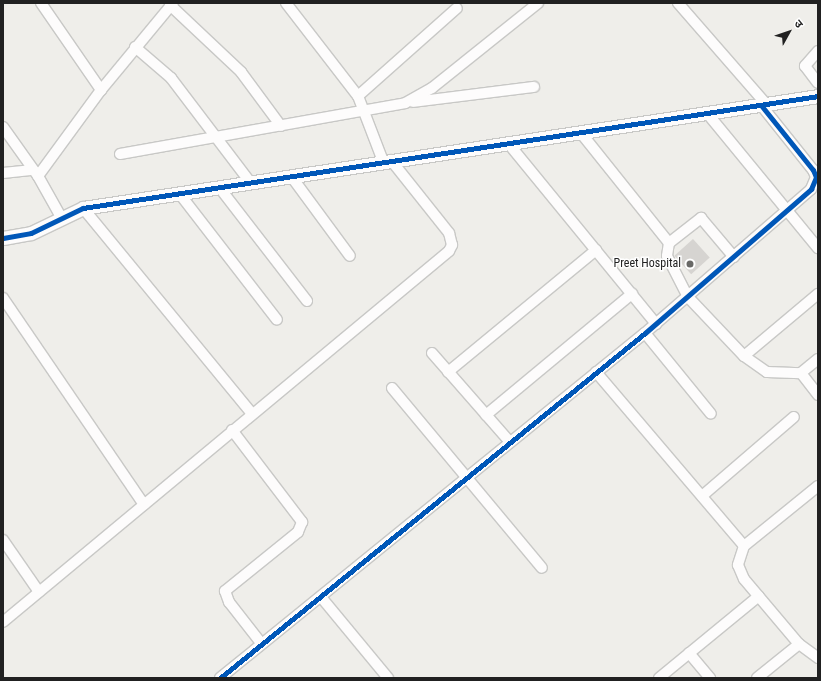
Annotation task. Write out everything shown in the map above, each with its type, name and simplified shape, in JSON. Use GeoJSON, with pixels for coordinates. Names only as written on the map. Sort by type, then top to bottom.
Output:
{"type":"FeatureCollection","features":[{"type":"Feature","properties":{"kind":"street"},"geometry":{"type":"LineString","coordinates":[[41,3],[101,90]]}},
{"type":"Feature","properties":{"kind":"street"},"geometry":{"type":"LineString","coordinates":[[3,622],[452,245],[449,233],[387,161],[358,96],[286,3]]}},
{"type":"Feature","properties":{"kind":"street"},"geometry":{"type":"LineString","coordinates":[[405,103],[432,88],[538,3]]}},
{"type":"Feature","properties":{"kind":"street"},"geometry":{"type":"LineString","coordinates":[[222,677],[261,643],[321,597],[656,324],[788,212],[811,189],[816,177],[763,105],[678,3]]}},
{"type":"Feature","properties":{"kind":"street"},"geometry":{"type":"LineString","coordinates":[[36,173],[166,6],[241,72],[281,126]]}},
{"type":"Feature","properties":{"kind":"street"},"geometry":{"type":"LineString","coordinates":[[358,96],[457,8]]}},
{"type":"Feature","properties":{"kind":"street"},"geometry":{"type":"LineString","coordinates":[[135,47],[171,78],[250,182]]}},
{"type":"Feature","properties":{"kind":"street"},"geometry":{"type":"LineString","coordinates":[[818,51],[805,66],[818,83]]}},
{"type":"Feature","properties":{"kind":"street"},"geometry":{"type":"LineString","coordinates":[[120,154],[405,103],[534,87]]}},
{"type":"Feature","properties":{"kind":"street"},"geometry":{"type":"LineString","coordinates":[[3,238],[31,233],[61,217],[83,208],[818,96]]}},
{"type":"Feature","properties":{"kind":"street"},"geometry":{"type":"LineString","coordinates":[[707,113],[818,248]]}},
{"type":"Feature","properties":{"kind":"street"},"geometry":{"type":"LineString","coordinates":[[3,127],[36,173],[61,217]]}},
{"type":"Feature","properties":{"kind":"street"},"geometry":{"type":"LineString","coordinates":[[581,133],[669,243]]}},
{"type":"Feature","properties":{"kind":"street"},"geometry":{"type":"LineString","coordinates":[[508,143],[656,324]]}},
{"type":"Feature","properties":{"kind":"street"},"geometry":{"type":"LineString","coordinates":[[3,173],[36,173]]}},
{"type":"Feature","properties":{"kind":"street"},"geometry":{"type":"LineString","coordinates":[[291,176],[350,256]]}},
{"type":"Feature","properties":{"kind":"street"},"geometry":{"type":"LineString","coordinates":[[219,187],[307,301]]}},
{"type":"Feature","properties":{"kind":"street"},"geometry":{"type":"LineString","coordinates":[[179,193],[277,320]]}},
{"type":"Feature","properties":{"kind":"street"},"geometry":{"type":"LineString","coordinates":[[83,208],[252,414]]}},
{"type":"Feature","properties":{"kind":"street"},"geometry":{"type":"LineString","coordinates":[[734,258],[701,218],[669,243],[667,256],[688,297],[744,356],[767,372],[800,373],[818,359]]}},
{"type":"Feature","properties":{"kind":"street"},"geometry":{"type":"LineString","coordinates":[[448,372],[596,250]]}},
{"type":"Feature","properties":{"kind":"street"},"geometry":{"type":"LineString","coordinates":[[486,415],[632,294]]}},
{"type":"Feature","properties":{"kind":"street"},"geometry":{"type":"LineString","coordinates":[[744,356],[818,294]]}},
{"type":"Feature","properties":{"kind":"street"},"geometry":{"type":"LineString","coordinates":[[3,298],[144,505]]}},
{"type":"Feature","properties":{"kind":"street"},"geometry":{"type":"LineString","coordinates":[[645,333],[712,414]]}},
{"type":"Feature","properties":{"kind":"street"},"geometry":{"type":"LineString","coordinates":[[432,353],[510,442]]}},
{"type":"Feature","properties":{"kind":"street"},"geometry":{"type":"LineString","coordinates":[[596,372],[744,546]]}},
{"type":"Feature","properties":{"kind":"street"},"geometry":{"type":"LineString","coordinates":[[800,373],[818,395]]}},
{"type":"Feature","properties":{"kind":"street"},"geometry":{"type":"LineString","coordinates":[[392,388],[468,477],[542,568]]}},
{"type":"Feature","properties":{"kind":"street"},"geometry":{"type":"LineString","coordinates":[[702,496],[794,417]]}},
{"type":"Feature","properties":{"kind":"street"},"geometry":{"type":"LineString","coordinates":[[232,430],[302,522],[298,532],[225,591],[229,602],[261,643]]}},
{"type":"Feature","properties":{"kind":"street"},"geometry":{"type":"LineString","coordinates":[[818,486],[744,546],[739,558],[739,571],[799,644],[818,658]]}},
{"type":"Feature","properties":{"kind":"street"},"geometry":{"type":"LineString","coordinates":[[3,540],[39,592]]}},
{"type":"Feature","properties":{"kind":"street"},"geometry":{"type":"LineString","coordinates":[[659,678],[759,596]]}},
{"type":"Feature","properties":{"kind":"street"},"geometry":{"type":"LineString","coordinates":[[321,597],[388,678]]}},
{"type":"Feature","properties":{"kind":"street"},"geometry":{"type":"LineString","coordinates":[[757,678],[799,644]]}},
{"type":"Feature","properties":{"kind":"street"},"geometry":{"type":"LineString","coordinates":[[689,653],[710,678]]}},
{"type":"Feature","properties":{"kind":"building"},"geometry":{"type":"Polygon","coordinates":[[[693,239],[710,258],[691,274],[674,256],[693,239]]]}},
{"type":"Feature","properties":{"kind":"cycle path"},"geometry":{"type":"LineString","coordinates":[[3,238],[31,233],[83,208],[818,96]]}},
{"type":"Feature","properties":{"kind":"cycle path"},"geometry":{"type":"LineString","coordinates":[[220,678],[645,333],[811,189],[816,177],[813,170],[761,105]]}},
{"type":"Feature","properties":{"kind":"place","name":"Preet Hospital"},"geometry":{"type":"Point","coordinates":[690,264]}}]}
